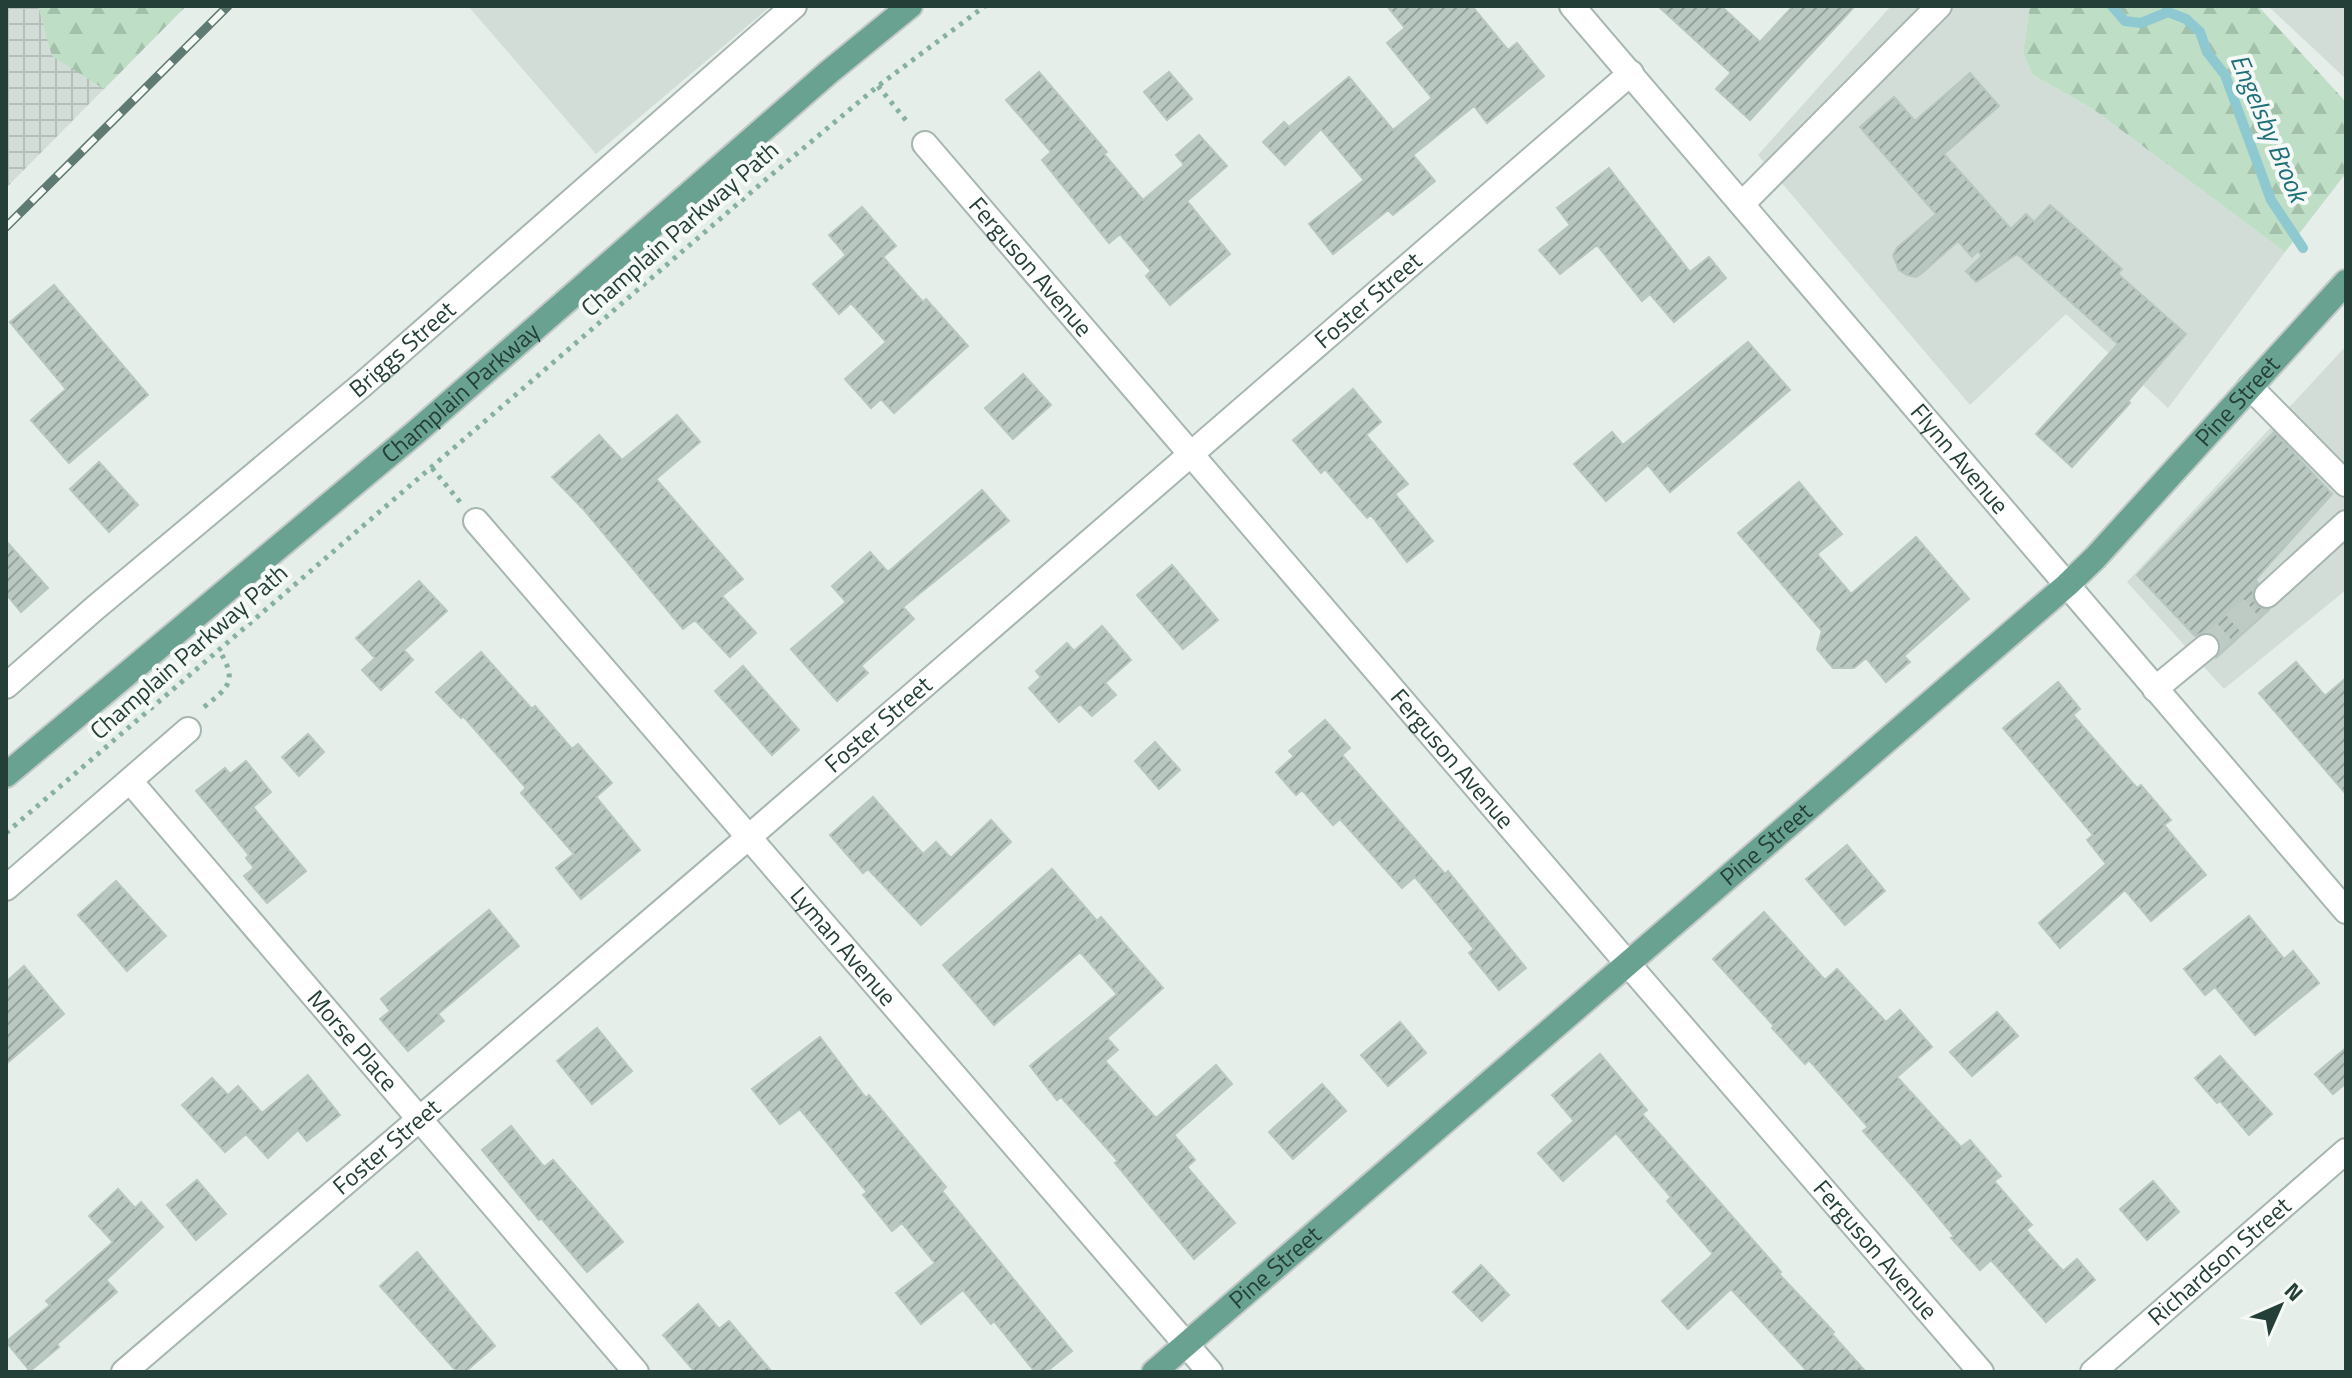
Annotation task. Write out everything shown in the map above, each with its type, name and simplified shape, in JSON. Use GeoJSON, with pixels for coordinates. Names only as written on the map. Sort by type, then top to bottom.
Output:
{"type":"FeatureCollection","features":[{"type":"Feature","properties":{"kind":"main road","name":"Champlain Parkway"},"geometry":{"type":"LineString","coordinates":[[6,775],[415,433],[829,72],[910,6]]}},
{"type":"Feature","properties":{"kind":"main road","name":"Pine Street"},"geometry":{"type":"LineString","coordinates":[[1154,1372],[2067,585],[2346,282]]}},
{"type":"Feature","properties":{"kind":"street","name":"Briggs Street"},"geometry":{"type":"LineString","coordinates":[[6,686],[351,395],[794,6]]}},
{"type":"Feature","properties":{"kind":"street","name":"Flynn Avenue"},"geometry":{"type":"LineString","coordinates":[[1572,6],[2346,911]]}},
{"type":"Feature","properties":{"kind":"street"},"geometry":{"type":"LineString","coordinates":[[1742,204],[1939,6]]}},
{"type":"Feature","properties":{"kind":"street","name":"Foster Street"},"geometry":{"type":"LineString","coordinates":[[124,1372],[750,836],[1631,73]]}},
{"type":"Feature","properties":{"kind":"street","name":"Ferguson Avenue"},"geometry":{"type":"LineString","coordinates":[[925,144],[1981,1372]]}},
{"type":"Feature","properties":{"kind":"street"},"geometry":{"type":"LineString","coordinates":[[2250,387],[2346,484]]}},
{"type":"Feature","properties":{"kind":"street","name":"Lyman Avenue"},"geometry":{"type":"LineString","coordinates":[[476,521],[1210,1372]]}},
{"type":"Feature","properties":{"kind":"street"},"geometry":{"type":"LineString","coordinates":[[2267,595],[2346,523]]}},
{"type":"Feature","properties":{"kind":"street"},"geometry":{"type":"LineString","coordinates":[[2155,689],[2206,647]]}},
{"type":"Feature","properties":{"kind":"street"},"geometry":{"type":"LineString","coordinates":[[6,888],[188,730]]}},
{"type":"Feature","properties":{"kind":"street","name":"Morse Place"},"geometry":{"type":"LineString","coordinates":[[130,781],[636,1372]]}},
{"type":"Feature","properties":{"kind":"street","name":"Richardson Street"},"geometry":{"type":"LineString","coordinates":[[2093,1372],[2346,1151]]}},
{"type":"Feature","properties":{"kind":"path","name":"Champlain Parkway Path"},"geometry":{"type":"LineString","coordinates":[[6,833],[758,186],[878,86],[985,6]]}},
{"type":"Feature","properties":{"kind":"path"},"geometry":{"type":"LineString","coordinates":[[878,86],[925,144]]}},
{"type":"Feature","properties":{"kind":"path"},"geometry":{"type":"LineString","coordinates":[[432,468],[476,521]]}},
{"type":"Feature","properties":{"kind":"path"},"geometry":{"type":"LineString","coordinates":[[188,730],[196,714],[225,690],[231,677],[229,666],[219,650]]}},
{"type":"Feature","properties":{"kind":"shaded area"},"geometry":{"type":"Polygon","coordinates":[[[6,6],[186,6],[6,188],[6,6]]]}},
{"type":"Feature","properties":{"kind":"shaded area"},"geometry":{"type":"Polygon","coordinates":[[[468,6],[771,6],[596,154],[468,6]]]}},
{"type":"Feature","properties":{"kind":"shaded area"},"geometry":{"type":"Polygon","coordinates":[[[1891,6],[2030,6],[2023,53],[2033,75],[2093,109],[2285,252],[2168,408],[2066,314],[1970,405],[1758,155],[1891,6]]]}},
{"type":"Feature","properties":{"kind":"shaded area"},"geometry":{"type":"Polygon","coordinates":[[[2268,6],[2346,6],[2346,79],[2268,6]]]}},
{"type":"Feature","properties":{"kind":"shaded area"},"geometry":{"type":"Polygon","coordinates":[[[2346,346],[2346,590],[2224,689],[2127,582],[2346,346]]]}},
{"type":"Feature","properties":{"kind":"green space"},"geometry":{"type":"Polygon","coordinates":[[[38,6],[186,6],[104,89],[52,56],[38,6]]]}},
{"type":"Feature","properties":{"kind":"green space"},"geometry":{"type":"Polygon","coordinates":[[[2030,6],[2258,6],[2344,100],[2346,173],[2285,252],[2093,109],[2033,75],[2023,53],[2030,6]]]}},
{"type":"Feature","properties":{"kind":"building"},"geometry":{"type":"Polygon","coordinates":[[[1387,6],[1472,6],[1508,50],[1517,43],[1544,76],[1487,123],[1474,106],[1413,155],[1435,181],[1393,215],[1388,210],[1333,254],[1309,224],[1364,180],[1321,129],[1285,165],[1263,142],[1284,122],[1289,127],[1349,77],[1393,130],[1432,98],[1387,43],[1405,28],[1387,6]]]}},
{"type":"Feature","properties":{"kind":"building"},"geometry":{"type":"Polygon","coordinates":[[[1658,6],[1721,6],[1760,42],[1793,6],[1855,6],[1750,120],[1716,89],[1731,73],[1658,6]]]}},
{"type":"Feature","properties":{"kind":"building"},"geometry":{"type":"Polygon","coordinates":[[[1039,72],[1143,200],[1184,165],[1176,155],[1199,135],[1227,166],[1187,201],[1230,254],[1170,305],[1146,276],[1151,271],[1120,234],[1109,243],[1042,160],[1051,152],[1006,100],[1039,72]]]}},
{"type":"Feature","properties":{"kind":"building"},"geometry":{"type":"Polygon","coordinates":[[[1169,72],[1192,99],[1167,120],[1144,92],[1169,72]]]}},
{"type":"Feature","properties":{"kind":"building"},"geometry":{"type":"Polygon","coordinates":[[[1970,73],[1999,106],[1944,154],[2011,229],[2026,214],[2034,222],[2050,205],[2122,269],[2118,274],[2186,334],[2072,467],[2036,434],[2118,344],[2017,254],[1976,282],[1966,271],[1982,256],[1978,251],[1972,257],[1958,241],[1916,277],[1899,270],[1893,255],[1936,214],[1860,127],[1894,97],[1915,121],[1970,73]]]}},
{"type":"Feature","properties":{"kind":"building"},"geometry":{"type":"Polygon","coordinates":[[[1609,168],[1690,272],[1709,257],[1726,278],[1674,322],[1650,294],[1642,301],[1597,245],[1560,274],[1539,250],[1570,225],[1557,208],[1609,168]]]}},
{"type":"Feature","properties":{"kind":"building"},"geometry":{"type":"Polygon","coordinates":[[[862,207],[896,246],[883,257],[968,346],[894,413],[881,399],[871,408],[845,379],[886,342],[851,303],[839,314],[813,284],[846,255],[829,235],[862,207]]]}},
{"type":"Feature","properties":{"kind":"building"},"geometry":{"type":"Polygon","coordinates":[[[54,285],[148,395],[69,463],[31,420],[66,389],[10,322],[54,285]]]}},
{"type":"Feature","properties":{"kind":"building"},"geometry":{"type":"Polygon","coordinates":[[[1748,342],[1790,390],[1670,492],[1648,465],[1606,501],[1574,464],[1612,432],[1623,445],[1748,342]]]}},
{"type":"Feature","properties":{"kind":"building"},"geometry":{"type":"Polygon","coordinates":[[[1023,374],[1051,405],[1013,439],[985,408],[1023,374]]]}},
{"type":"Feature","properties":{"kind":"building"},"geometry":{"type":"Polygon","coordinates":[[[1353,389],[1381,422],[1366,435],[1408,484],[1395,494],[1433,541],[1407,562],[1371,515],[1367,518],[1325,469],[1321,473],[1293,440],[1353,389]]]}},
{"type":"Feature","properties":{"kind":"building"},"geometry":{"type":"Polygon","coordinates":[[[677,415],[700,442],[656,479],[743,579],[722,596],[756,633],[730,657],[695,620],[683,629],[585,511],[552,477],[599,435],[622,460],[677,415]]]}},
{"type":"Feature","properties":{"kind":"building"},"geometry":{"type":"Polygon","coordinates":[[[2274,432],[2332,494],[2255,580],[2258,583],[2253,599],[2257,606],[2269,610],[2217,657],[2221,645],[2217,637],[2204,632],[2195,636],[2137,575],[2274,432]]]}},
{"type":"Feature","properties":{"kind":"building"},"geometry":{"type":"Polygon","coordinates":[[[99,462],[138,505],[109,532],[70,489],[99,462]]]}},
{"type":"Feature","properties":{"kind":"building"},"geometry":{"type":"Polygon","coordinates":[[[1799,482],[1842,534],[1817,554],[1851,594],[1916,537],[1969,599],[1904,656],[1910,662],[1886,682],[1866,658],[1854,668],[1833,668],[1817,649],[1822,631],[1738,533],[1799,482]]]}},
{"type":"Feature","properties":{"kind":"building"},"geometry":{"type":"Polygon","coordinates":[[[982,490],[1009,521],[903,607],[914,619],[861,666],[868,673],[837,701],[791,649],[846,602],[832,586],[870,552],[888,572],[982,490]]]}},
{"type":"Feature","properties":{"kind":"building"},"geometry":{"type":"Polygon","coordinates":[[[6,541],[48,588],[21,612],[6,594],[6,541]]]}},
{"type":"Feature","properties":{"kind":"building"},"geometry":{"type":"Polygon","coordinates":[[[1172,565],[1218,620],[1183,649],[1137,595],[1172,565]]]}},
{"type":"Feature","properties":{"kind":"building"},"geometry":{"type":"Polygon","coordinates":[[[419,581],[447,611],[404,650],[413,660],[381,690],[362,670],[375,658],[356,638],[419,581]]]}},
{"type":"Feature","properties":{"kind":"building"},"geometry":{"type":"Polygon","coordinates":[[[1102,626],[1131,660],[1105,683],[1116,695],[1092,716],[1080,704],[1059,722],[1029,688],[1041,677],[1036,671],[1067,643],[1074,651],[1102,626]]]}},
{"type":"Feature","properties":{"kind":"building"},"geometry":{"type":"Polygon","coordinates":[[[481,652],[532,709],[535,706],[572,749],[578,744],[612,783],[596,797],[640,850],[581,899],[556,868],[574,854],[521,793],[526,788],[463,716],[461,718],[436,692],[481,652]]]}},
{"type":"Feature","properties":{"kind":"building"},"geometry":{"type":"Polygon","coordinates":[[[2296,662],[2325,696],[2346,678],[2346,794],[2259,693],[2296,662]]]}},
{"type":"Feature","properties":{"kind":"building"},"geometry":{"type":"Polygon","coordinates":[[[743,666],[799,730],[772,755],[715,691],[743,666]]]}},
{"type":"Feature","properties":{"kind":"building"},"geometry":{"type":"Polygon","coordinates":[[[2058,682],[2080,709],[2073,715],[2137,788],[2141,785],[2171,820],[2164,825],[2206,875],[2151,921],[2125,890],[2060,948],[2039,923],[2106,864],[2087,840],[2093,835],[2003,728],[2058,682]]]}},
{"type":"Feature","properties":{"kind":"building"},"geometry":{"type":"Polygon","coordinates":[[[1325,720],[1350,748],[1342,755],[1445,874],[1448,871],[1526,968],[1499,990],[1469,953],[1474,949],[1415,877],[1402,888],[1340,819],[1333,825],[1302,790],[1296,795],[1276,772],[1294,756],[1289,751],[1325,720]]]}},
{"type":"Feature","properties":{"kind":"building"},"geometry":{"type":"Polygon","coordinates":[[[308,734],[324,752],[299,776],[282,757],[308,734]]]}},
{"type":"Feature","properties":{"kind":"building"},"geometry":{"type":"Polygon","coordinates":[[[1155,742],[1180,770],[1159,789],[1135,761],[1155,742]]]}},
{"type":"Feature","properties":{"kind":"building"},"geometry":{"type":"Polygon","coordinates":[[[246,761],[271,792],[253,807],[306,871],[267,903],[244,876],[254,868],[246,858],[249,855],[196,791],[225,768],[230,774],[246,761]]]}},
{"type":"Feature","properties":{"kind":"building"},"geometry":{"type":"Polygon","coordinates":[[[873,797],[923,854],[936,842],[951,858],[991,820],[1011,842],[921,925],[868,869],[863,873],[830,835],[873,797]]]}},
{"type":"Feature","properties":{"kind":"building"},"geometry":{"type":"Polygon","coordinates":[[[1847,845],[1885,891],[1845,925],[1806,879],[1847,845]]]}},
{"type":"Feature","properties":{"kind":"building"},"geometry":{"type":"Polygon","coordinates":[[[1052,869],[1097,921],[1101,917],[1163,988],[1107,1038],[1118,1050],[1105,1061],[1156,1118],[1216,1065],[1232,1084],[1174,1135],[1195,1160],[1187,1167],[1235,1223],[1194,1259],[1115,1163],[1118,1161],[1061,1097],[1057,1100],[1030,1066],[1117,994],[1080,952],[994,1025],[943,965],[1052,869]]]}},
{"type":"Feature","properties":{"kind":"building"},"geometry":{"type":"Polygon","coordinates":[[[116,881],[166,936],[127,971],[78,915],[116,881]]]}},
{"type":"Feature","properties":{"kind":"building"},"geometry":{"type":"Polygon","coordinates":[[[489,910],[519,946],[438,1014],[444,1021],[408,1051],[380,1019],[390,1011],[381,999],[489,910]]]}},
{"type":"Feature","properties":{"kind":"building"},"geometry":{"type":"Polygon","coordinates":[[[1764,912],[1825,980],[1837,969],[1886,1022],[1900,1010],[1932,1047],[1897,1077],[1961,1147],[1970,1140],[2001,1176],[1994,1181],[2032,1225],[2026,1230],[2063,1271],[2077,1259],[2095,1280],[2046,1322],[1991,1260],[1980,1270],[1863,1131],[1868,1127],[1809,1060],[1805,1064],[1713,959],[1764,912]]]}},
{"type":"Feature","properties":{"kind":"building"},"geometry":{"type":"Polygon","coordinates":[[[2249,916],[2284,959],[2293,951],[2319,983],[2255,1035],[2215,987],[2205,995],[2184,969],[2249,916]]]}},
{"type":"Feature","properties":{"kind":"building"},"geometry":{"type":"Polygon","coordinates":[[[24,966],[64,1014],[6,1064],[6,982],[24,966]]]}},
{"type":"Feature","properties":{"kind":"building"},"geometry":{"type":"Polygon","coordinates":[[[1997,1012],[2018,1036],[1972,1076],[1950,1052],[1997,1012]]]}},
{"type":"Feature","properties":{"kind":"building"},"geometry":{"type":"Polygon","coordinates":[[[1400,1022],[1426,1053],[1388,1086],[1361,1055],[1400,1022]]]}},
{"type":"Feature","properties":{"kind":"building"},"geometry":{"type":"Polygon","coordinates":[[[597,1028],[632,1071],[592,1104],[557,1061],[597,1028]]]}},
{"type":"Feature","properties":{"kind":"building"},"geometry":{"type":"Polygon","coordinates":[[[820,1037],[866,1098],[869,1095],[946,1187],[942,1191],[1072,1351],[1046,1372],[1035,1372],[994,1321],[991,1324],[963,1290],[921,1324],[896,1293],[935,1263],[902,1223],[892,1231],[863,1195],[867,1192],[800,1109],[780,1124],[752,1089],[820,1037]]]}},
{"type":"Feature","properties":{"kind":"building"},"geometry":{"type":"Polygon","coordinates":[[[2346,1048],[2346,1083],[2333,1094],[2315,1074],[2346,1048]]]}},
{"type":"Feature","properties":{"kind":"building"},"geometry":{"type":"Polygon","coordinates":[[[1600,1054],[1647,1110],[1642,1114],[1866,1372],[1808,1372],[1731,1289],[1688,1329],[1662,1301],[1713,1254],[1667,1201],[1671,1197],[1616,1133],[1563,1181],[1538,1153],[1574,1121],[1552,1095],[1600,1054]]]}},
{"type":"Feature","properties":{"kind":"building"},"geometry":{"type":"Polygon","coordinates":[[[2220,1056],[2272,1114],[2249,1135],[2195,1078],[2220,1056]]]}},
{"type":"Feature","properties":{"kind":"building"},"geometry":{"type":"Polygon","coordinates":[[[308,1075],[340,1115],[307,1141],[298,1130],[268,1158],[246,1134],[225,1152],[182,1105],[212,1078],[228,1095],[238,1086],[262,1113],[308,1075]]]}},
{"type":"Feature","properties":{"kind":"building"},"geometry":{"type":"Polygon","coordinates":[[[1322,1084],[1346,1111],[1293,1159],[1269,1132],[1322,1084]]]}},
{"type":"Feature","properties":{"kind":"building"},"geometry":{"type":"Polygon","coordinates":[[[511,1126],[544,1167],[553,1160],[623,1242],[587,1272],[541,1218],[539,1220],[482,1150],[511,1126]]]}},
{"type":"Feature","properties":{"kind":"building"},"geometry":{"type":"Polygon","coordinates":[[[197,1180],[226,1214],[196,1240],[167,1205],[197,1180]]]}},
{"type":"Feature","properties":{"kind":"building"},"geometry":{"type":"Polygon","coordinates":[[[2153,1181],[2179,1212],[2147,1240],[2120,1209],[2153,1181]]]}},
{"type":"Feature","properties":{"kind":"building"},"geometry":{"type":"Polygon","coordinates":[[[118,1189],[135,1208],[141,1202],[163,1227],[106,1280],[117,1292],[30,1371],[6,1342],[50,1305],[46,1301],[113,1242],[89,1216],[118,1189]]]}},
{"type":"Feature","properties":{"kind":"building"},"geometry":{"type":"Polygon","coordinates":[[[417,1252],[495,1346],[465,1372],[457,1372],[380,1286],[417,1252]]]}},
{"type":"Feature","properties":{"kind":"building"},"geometry":{"type":"Polygon","coordinates":[[[1481,1265],[1509,1295],[1482,1321],[1453,1292],[1481,1265]]]}},
{"type":"Feature","properties":{"kind":"building"},"geometry":{"type":"Polygon","coordinates":[[[698,1304],[719,1329],[729,1321],[772,1372],[695,1372],[663,1335],[698,1304]]]}},
{"type":"Feature","properties":{"kind":"waterway","name":"Engelsby Brook"},"geometry":{"type":"LineString","coordinates":[[2112,6],[2125,21],[2141,23],[2168,12],[2186,19],[2200,32],[2207,52],[2225,75],[2271,200],[2303,248]]}},
{"type":"Feature","properties":{"kind":"tunnel"},"geometry":{"type":"LineString","coordinates":[[2206,647],[2267,595]]}},
{"type":"Feature","properties":{"kind":"railway"},"geometry":{"type":"LineString","coordinates":[[6,227],[228,6]]}}]}
